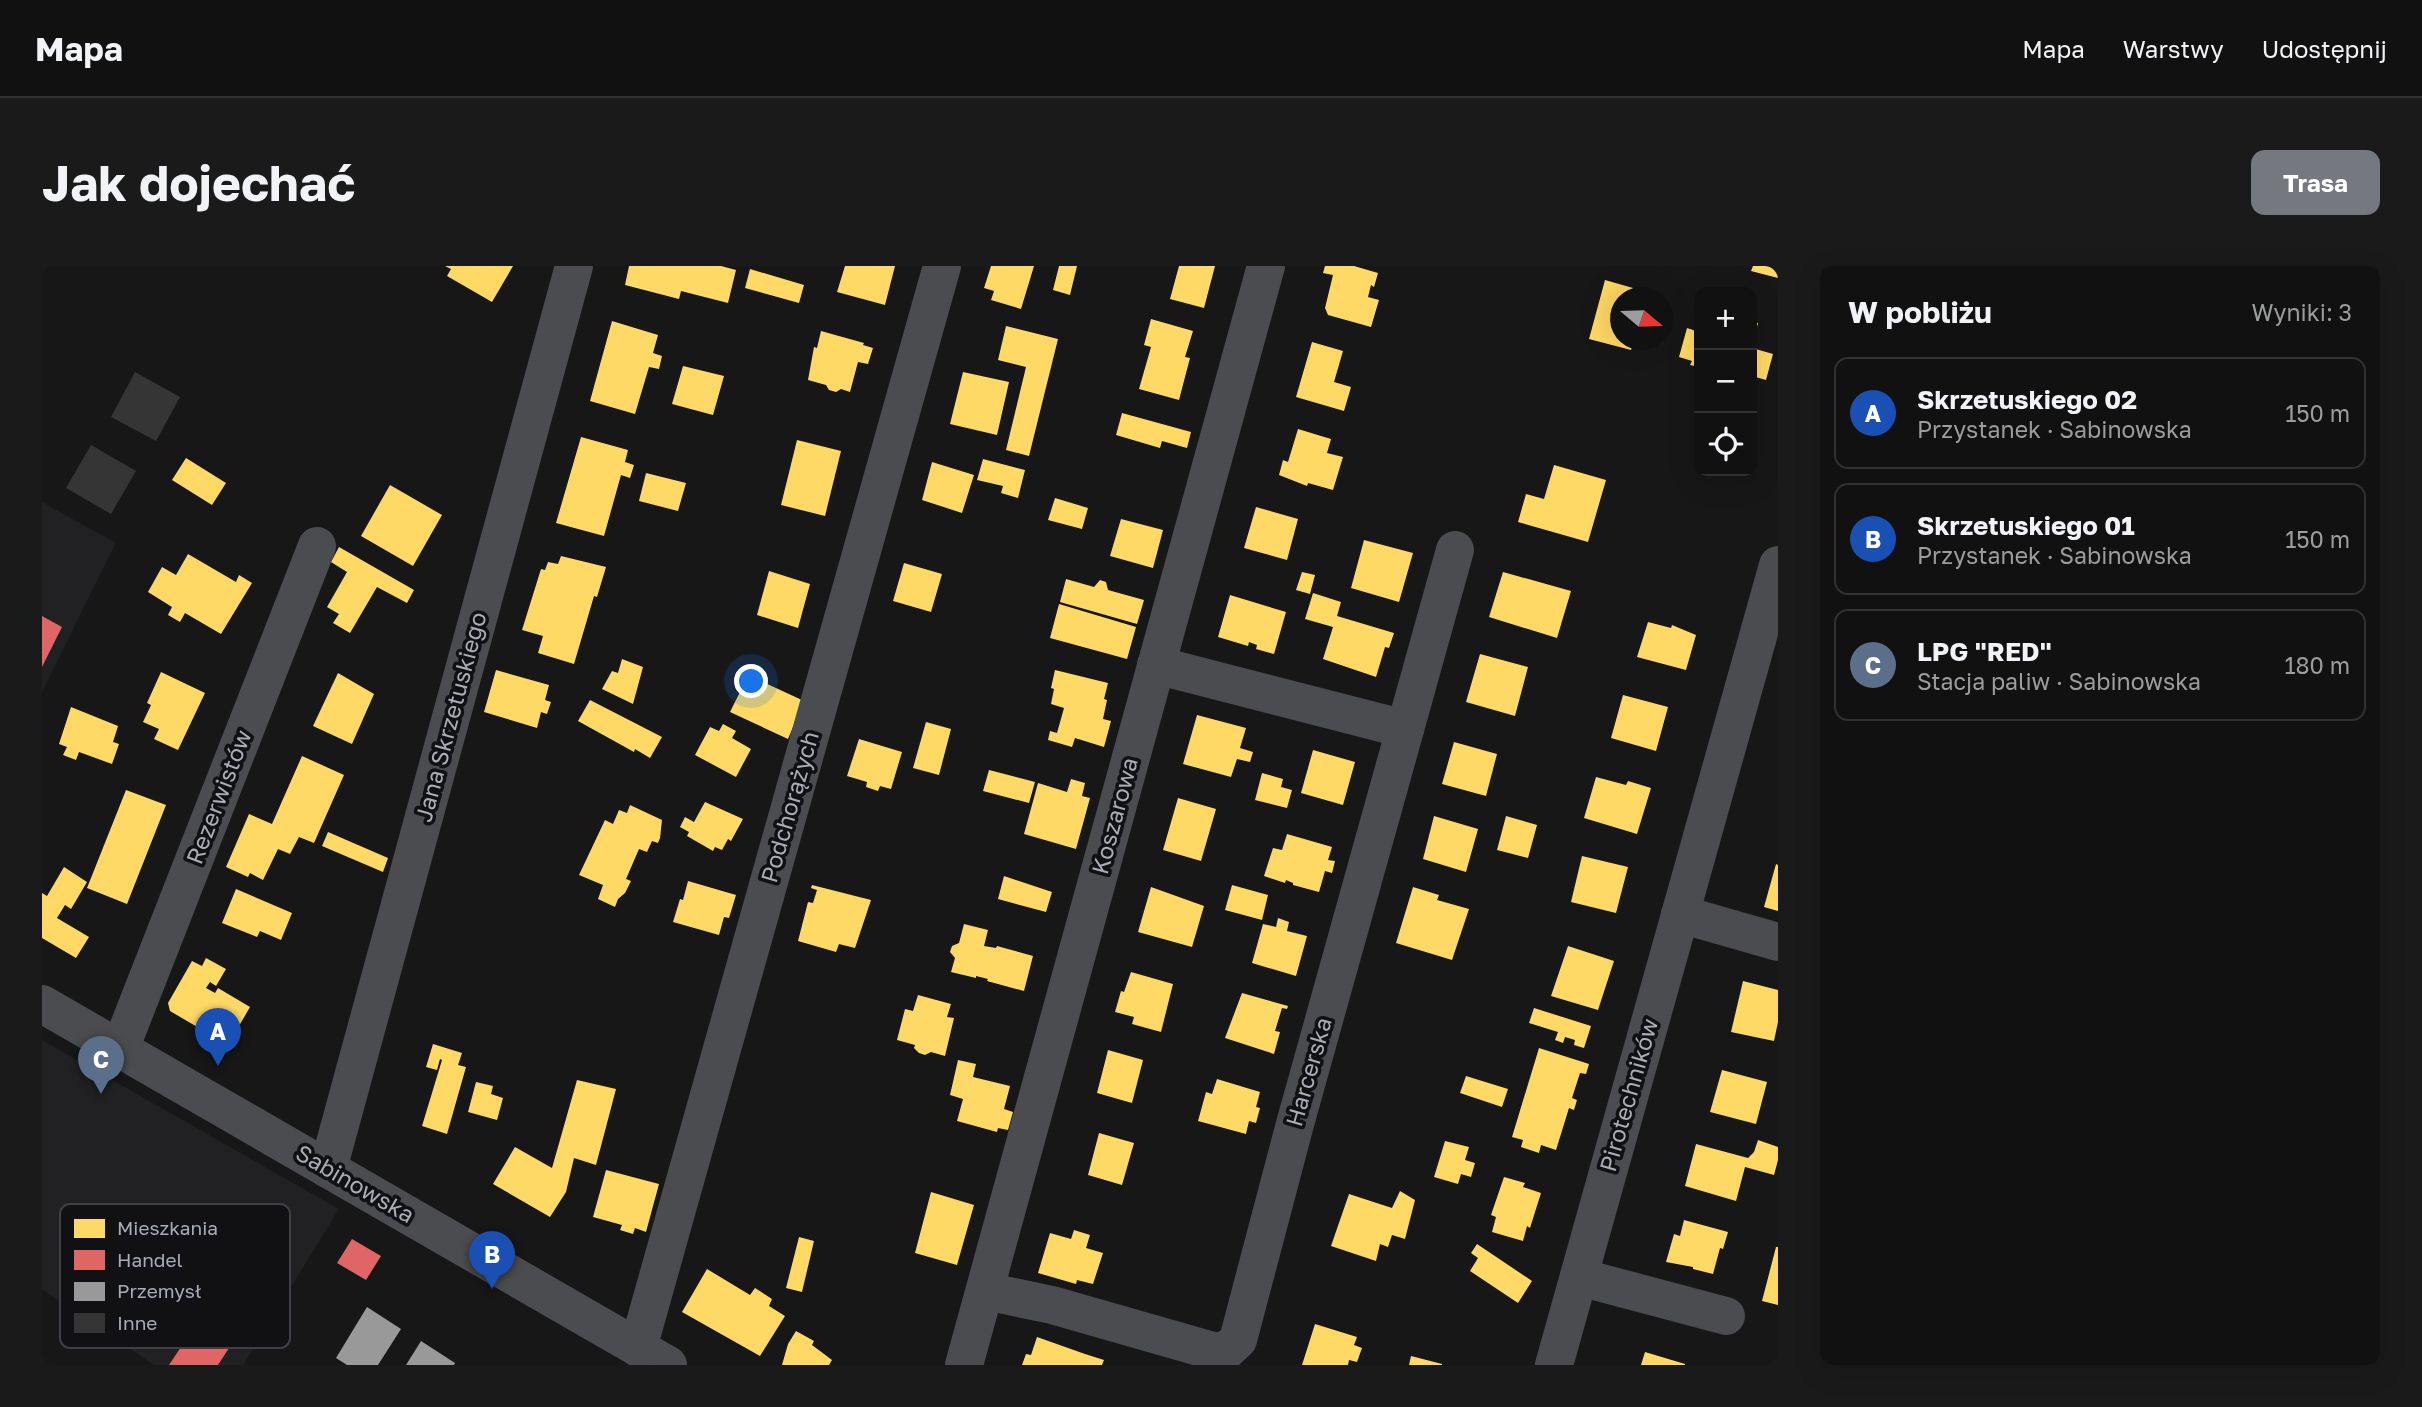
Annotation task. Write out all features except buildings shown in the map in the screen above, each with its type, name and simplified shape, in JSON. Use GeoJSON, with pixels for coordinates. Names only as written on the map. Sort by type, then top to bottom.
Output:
{"type":"FeatureCollection","features":[{"type":"Feature","properties":{"kind":"street","name":"Jana Skrzetuskiego"},"geometry":{"type":"LineString","coordinates":[[328,1169],[574,266]]}},
{"type":"Feature","properties":{"kind":"street","name":"Podchorążych"},"geometry":{"type":"LineString","coordinates":[[653,1356],[942,266]]}},
{"type":"Feature","properties":{"kind":"street","name":"Koszarowa"},"geometry":{"type":"LineString","coordinates":[[964,1365],[1266,266]]}},
{"type":"Feature","properties":{"kind":"street","name":"Rezerwistów"},"geometry":{"type":"LineString","coordinates":[[120,1049],[317,546]]}},
{"type":"Feature","properties":{"kind":"street","name":"Harcerska"},"geometry":{"type":"LineString","coordinates":[[985,1291],[1052,1305],[1213,1351],[1226,1351],[1238,1340],[1294,1124],[1455,550]]}},
{"type":"Feature","properties":{"kind":"street","name":"Pirotechników"},"geometry":{"type":"LineString","coordinates":[[1553,1365],[1778,565]]}},
{"type":"Feature","properties":{"kind":"street"},"geometry":{"type":"LineString","coordinates":[[1156,665],[1405,729]]}},
{"type":"Feature","properties":{"kind":"street"},"geometry":{"type":"LineString","coordinates":[[1680,914],[1778,942]]}},
{"type":"Feature","properties":{"kind":"street","name":"Sabinowska"},"geometry":{"type":"LineString","coordinates":[[42,1004],[653,1356]]}},
{"type":"Feature","properties":{"kind":"street"},"geometry":{"type":"LineString","coordinates":[[1578,1277],[1726,1317]]}},
{"type":"Feature","properties":{"kind":"shaded area"},"geometry":{"type":"Polygon","coordinates":[[[42,502],[116,543],[42,692],[42,502]]]}},
{"type":"Feature","properties":{"kind":"shaded area"},"geometry":{"type":"Polygon","coordinates":[[[42,1040],[339,1209],[290,1289],[290,1204],[60,1204],[60,1301],[42,1291],[42,1040]]]}},
{"type":"Feature","properties":{"kind":"shaded area"},"geometry":{"type":"Polygon","coordinates":[[[129,1348],[253,1348],[243,1365],[154,1365],[129,1348]]]}},
{"type":"Feature","properties":{"kind":"place","name":"Skrzetuskiego 02"},"geometry":{"type":"Point","coordinates":[218,1066]}},
{"type":"Feature","properties":{"kind":"place","name":"LPG \"RED\""},"geometry":{"type":"Point","coordinates":[101,1094]}},
{"type":"Feature","properties":{"kind":"place","name":"Skrzetuskiego 01"},"geometry":{"type":"Point","coordinates":[492,1289]}}]}
